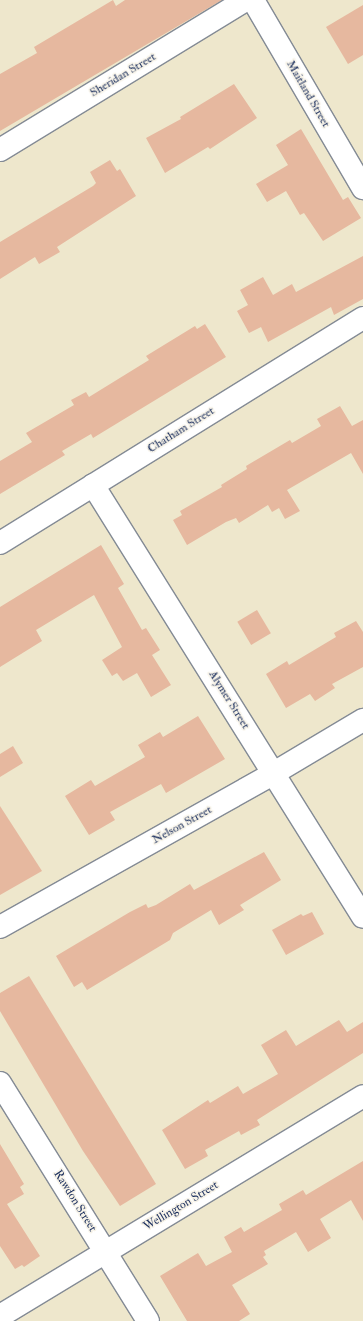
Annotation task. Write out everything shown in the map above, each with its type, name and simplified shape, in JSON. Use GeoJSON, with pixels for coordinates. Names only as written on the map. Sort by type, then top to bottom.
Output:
{"type":"FeatureCollection","features":[{"type":"Feature","properties":{"kind":"street","name":"Sheridan Street"},"geometry":{"type":"LineString","coordinates":[[0,150],[246,0]]}},
{"type":"Feature","properties":{"kind":"street","name":"Maitland Street"},"geometry":{"type":"LineString","coordinates":[[253,0],[363,188]]}},
{"type":"Feature","properties":{"kind":"street","name":"Chatham Street"},"geometry":{"type":"LineString","coordinates":[[0,543],[363,318]]}},
{"type":"Feature","properties":{"kind":"street","name":"Alymer Street"},"geometry":{"type":"LineString","coordinates":[[93,485],[363,917]]}},
{"type":"Feature","properties":{"kind":"street","name":"Nelson Street"},"geometry":{"type":"LineString","coordinates":[[0,928],[274,773],[363,720]]}},
{"type":"Feature","properties":{"kind":"street","name":"Rawdon Street"},"geometry":{"type":"LineString","coordinates":[[0,1083],[106,1251],[148,1321]]}},
{"type":"Feature","properties":{"kind":"street","name":"Wellington Street"},"geometry":{"type":"LineString","coordinates":[[0,1316],[363,1096]]}},
{"type":"Feature","properties":{"kind":"building"},"geometry":{"type":"Polygon","coordinates":[[[113,0],[116,6],[125,0],[222,0],[0,131],[0,74],[37,53],[34,47],[113,0]]]}},
{"type":"Feature","properties":{"kind":"building"},"geometry":{"type":"Polygon","coordinates":[[[363,5],[363,55],[348,64],[326,27],[363,5]]]}},
{"type":"Feature","properties":{"kind":"building"},"geometry":{"type":"Polygon","coordinates":[[[234,84],[257,118],[210,149],[208,147],[165,173],[146,138],[181,119],[180,117],[234,84]]]}},
{"type":"Feature","properties":{"kind":"building"},"geometry":{"type":"Polygon","coordinates":[[[301,129],[343,200],[348,197],[361,218],[323,241],[304,213],[300,215],[286,191],[267,202],[256,184],[288,165],[276,145],[301,129]]]}},
{"type":"Feature","properties":{"kind":"building"},"geometry":{"type":"Polygon","coordinates":[[[110,160],[117,171],[120,169],[136,196],[57,247],[60,252],[39,264],[35,257],[0,279],[0,242],[93,186],[96,183],[90,172],[110,160]]]}},
{"type":"Feature","properties":{"kind":"building"},"geometry":{"type":"Polygon","coordinates":[[[363,256],[363,299],[334,315],[331,307],[268,342],[261,327],[249,333],[237,311],[248,305],[240,290],[263,277],[273,295],[292,284],[296,292],[363,256]]]}},
{"type":"Feature","properties":{"kind":"building"},"geometry":{"type":"Polygon","coordinates":[[[205,324],[226,357],[93,438],[91,434],[62,451],[65,455],[0,494],[0,461],[32,442],[26,433],[74,405],[71,400],[86,392],[89,397],[149,360],[146,356],[195,326],[197,329],[205,324]]]}},
{"type":"Feature","properties":{"kind":"building"},"geometry":{"type":"Polygon","coordinates":[[[340,406],[352,426],[363,420],[363,474],[351,453],[287,490],[300,511],[285,519],[279,508],[272,512],[268,505],[239,523],[236,518],[226,522],[187,545],[173,520],[182,515],[180,511],[222,487],[221,485],[247,469],[246,466],[290,440],[292,443],[321,426],[317,419],[340,406]]]}},
{"type":"Feature","properties":{"kind":"building"},"geometry":{"type":"Polygon","coordinates":[[[101,545],[124,584],[118,588],[142,630],[146,628],[160,650],[152,655],[171,685],[151,697],[137,673],[123,681],[117,673],[112,676],[102,660],[122,647],[94,595],[36,630],[42,641],[0,667],[0,607],[101,545]]]}},
{"type":"Feature","properties":{"kind":"building"},"geometry":{"type":"Polygon","coordinates":[[[257,610],[271,633],[251,645],[237,622],[257,610]]]}},
{"type":"Feature","properties":{"kind":"building"},"geometry":{"type":"Polygon","coordinates":[[[356,621],[363,632],[363,667],[332,684],[335,688],[315,701],[310,694],[286,708],[266,674],[287,661],[289,665],[336,637],[334,633],[356,621]]]}},
{"type":"Feature","properties":{"kind":"building"},"geometry":{"type":"Polygon","coordinates":[[[198,716],[225,759],[166,793],[161,784],[110,812],[115,820],[89,835],[65,796],[91,780],[95,786],[145,757],[138,745],[160,732],[163,737],[198,716]]]}},
{"type":"Feature","properties":{"kind":"building"},"geometry":{"type":"Polygon","coordinates":[[[13,746],[23,763],[0,777],[0,754],[13,746]]]}},
{"type":"Feature","properties":{"kind":"building"},"geometry":{"type":"Polygon","coordinates":[[[0,806],[42,871],[0,895],[0,806]]]}},
{"type":"Feature","properties":{"kind":"building"},"geometry":{"type":"Polygon","coordinates":[[[264,852],[281,880],[240,905],[244,910],[219,925],[211,910],[173,933],[170,940],[87,990],[82,982],[74,987],[56,956],[146,904],[148,908],[156,905],[190,884],[194,890],[264,852]]]}},
{"type":"Feature","properties":{"kind":"building"},"geometry":{"type":"Polygon","coordinates":[[[312,912],[324,934],[286,955],[272,930],[301,914],[303,916],[312,912]]]}},
{"type":"Feature","properties":{"kind":"building"},"geometry":{"type":"Polygon","coordinates":[[[29,976],[156,1184],[120,1206],[83,1151],[0,1011],[0,993],[29,976]]]}},
{"type":"Feature","properties":{"kind":"building"},"geometry":{"type":"Polygon","coordinates":[[[339,1020],[347,1032],[363,1022],[363,1053],[257,1120],[260,1125],[241,1135],[239,1131],[205,1150],[208,1156],[185,1169],[162,1130],[208,1100],[210,1103],[238,1086],[243,1094],[278,1074],[261,1045],[286,1030],[296,1046],[339,1020]]]}},
{"type":"Feature","properties":{"kind":"building"},"geometry":{"type":"Polygon","coordinates":[[[0,1144],[24,1184],[20,1187],[24,1194],[7,1204],[40,1256],[24,1267],[22,1265],[15,1269],[0,1246],[0,1144]]]}},
{"type":"Feature","properties":{"kind":"building"},"geometry":{"type":"Polygon","coordinates":[[[363,1161],[363,1221],[351,1200],[320,1219],[331,1238],[308,1252],[296,1232],[264,1251],[266,1255],[263,1257],[268,1264],[232,1285],[250,1314],[239,1321],[187,1321],[160,1276],[198,1253],[206,1266],[232,1252],[224,1237],[241,1227],[244,1232],[282,1210],[279,1204],[303,1190],[306,1195],[363,1161]]]}}]}
